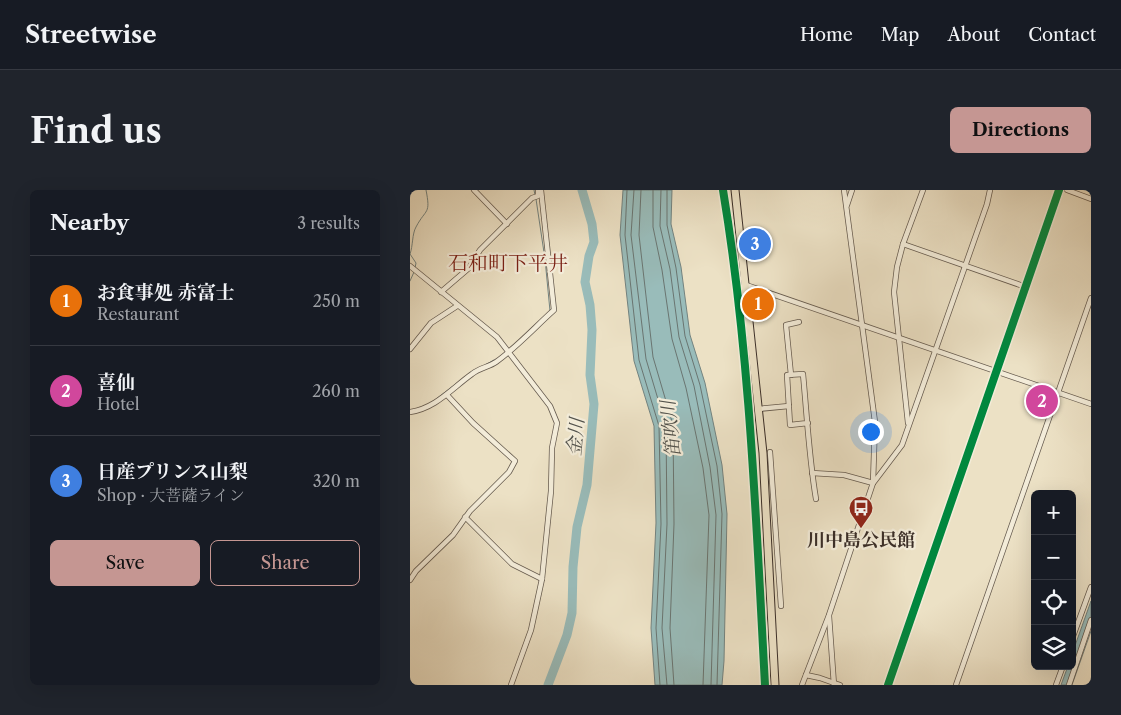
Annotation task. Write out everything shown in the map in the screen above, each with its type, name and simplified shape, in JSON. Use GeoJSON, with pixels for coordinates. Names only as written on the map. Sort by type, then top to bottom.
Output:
{"type":"FeatureCollection","features":[{"type":"Feature","properties":{"kind":"highway"},"geometry":{"type":"LineString","coordinates":[[735,190],[758,409],[765,496],[775,685]]}},
{"type":"Feature","properties":{"kind":"street"},"geometry":{"type":"LineString","coordinates":[[474,190],[507,224]]}},
{"type":"Feature","properties":{"kind":"street"},"geometry":{"type":"LineString","coordinates":[[802,685],[829,615],[873,483],[876,422],[844,190]]}},
{"type":"Feature","properties":{"kind":"street"},"geometry":{"type":"LineString","coordinates":[[846,206],[852,190]]}},
{"type":"Feature","properties":{"kind":"street"},"geometry":{"type":"LineString","coordinates":[[908,425],[894,292],[897,267],[903,244],[923,190]]}},
{"type":"Feature","properties":{"kind":"street"},"geometry":{"type":"LineString","coordinates":[[873,483],[902,445],[937,350],[987,204],[990,190]]}},
{"type":"Feature","properties":{"kind":"street"},"geometry":{"type":"LineString","coordinates":[[888,685],[1058,190]]}},
{"type":"Feature","properties":{"kind":"street"},"geometry":{"type":"LineString","coordinates":[[1067,190],[1091,199]]}},
{"type":"Feature","properties":{"kind":"street"},"geometry":{"type":"LineString","coordinates":[[441,292],[469,268],[480,250],[539,192]]}},
{"type":"Feature","properties":{"kind":"street"},"geometry":{"type":"LineString","coordinates":[[410,412],[423,410],[448,395],[474,372],[494,363],[554,310],[539,192]]}},
{"type":"Feature","properties":{"kind":"street"},"geometry":{"type":"LineString","coordinates":[[903,244],[1026,287]]}},
{"type":"Feature","properties":{"kind":"street"},"geometry":{"type":"LineString","coordinates":[[411,267],[457,306],[490,330],[550,406],[557,423],[552,448],[551,491],[542,579],[531,630],[511,685]]}},
{"type":"Feature","properties":{"kind":"street"},"geometry":{"type":"LineString","coordinates":[[746,285],[1091,404]]}},
{"type":"Feature","properties":{"kind":"street"},"geometry":{"type":"LineString","coordinates":[[956,685],[1091,298]]}},
{"type":"Feature","properties":{"kind":"street"},"geometry":{"type":"LineString","coordinates":[[410,349],[431,323],[457,306]]}},
{"type":"Feature","properties":{"kind":"street"},"geometry":{"type":"LineString","coordinates":[[791,375],[786,324],[799,322]]}},
{"type":"Feature","properties":{"kind":"street"},"geometry":{"type":"LineString","coordinates":[[808,423],[790,425],[787,375],[803,374],[816,499]]}},
{"type":"Feature","properties":{"kind":"street"},"geometry":{"type":"LineString","coordinates":[[410,580],[416,571],[453,535],[465,517],[509,472],[515,461],[473,423],[448,395]]}},
{"type":"Feature","properties":{"kind":"street"},"geometry":{"type":"LineString","coordinates":[[758,409],[789,406]]}},
{"type":"Feature","properties":{"kind":"street"},"geometry":{"type":"LineString","coordinates":[[770,452],[781,606]]}},
{"type":"Feature","properties":{"kind":"street"},"geometry":{"type":"LineString","coordinates":[[812,473],[844,475],[873,483]]}},
{"type":"Feature","properties":{"kind":"street"},"geometry":{"type":"LineString","coordinates":[[765,496],[773,497]]}},
{"type":"Feature","properties":{"kind":"street"},"geometry":{"type":"LineString","coordinates":[[465,517],[512,564],[542,579]]}},
{"type":"Feature","properties":{"kind":"street"},"geometry":{"type":"LineString","coordinates":[[1076,628],[1091,587]]}},
{"type":"Feature","properties":{"kind":"street"},"geometry":{"type":"LineString","coordinates":[[829,615],[834,684]]}},
{"type":"Feature","properties":{"kind":"street"},"geometry":{"type":"LineString","coordinates":[[1069,685],[1091,620]]}},
{"type":"Feature","properties":{"kind":"street"},"geometry":{"type":"LineString","coordinates":[[1056,685],[1062,670]]}},
{"type":"Feature","properties":{"kind":"street"},"geometry":{"type":"LineString","coordinates":[[806,675],[840,685]]}},
{"type":"Feature","properties":{"kind":"water","name":"笛吹川"},"geometry":{"type":"Polygon","coordinates":[[[623,190],[672,190],[671,224],[681,267],[690,335],[705,383],[722,465],[727,514],[722,685],[655,685],[651,628],[656,523],[654,426],[634,361],[620,235],[623,190]]]}},
{"type":"Feature","properties":{"kind":"water"},"geometry":{"type":"Polygon","coordinates":[[[1091,601],[1091,617],[1076,660],[1076,643],[1091,601]]]}},
{"type":"Feature","properties":{"kind":"water"},"geometry":{"type":"Polygon","coordinates":[[[1067,670],[1072,670],[1067,685],[1061,685],[1067,670]]]}},
{"type":"Feature","properties":{"kind":"waterway"},"geometry":{"type":"LineString","coordinates":[[415,268],[416,263],[410,254],[415,230],[428,208],[426,190]]}},
{"type":"Feature","properties":{"kind":"waterway"},"geometry":{"type":"LineString","coordinates":[[534,190],[535,195]]}},
{"type":"Feature","properties":{"kind":"waterway","name":"金川"},"geometry":{"type":"LineString","coordinates":[[548,685],[567,635],[572,613],[573,567],[577,527],[587,485],[594,404],[590,375],[592,330],[590,305],[585,282],[589,256],[594,242],[592,224],[582,190]]}},
{"type":"Feature","properties":{"kind":"waterway"},"geometry":{"type":"LineString","coordinates":[[517,342],[550,311],[536,199]]}},
{"type":"Feature","properties":{"kind":"waterway"},"geometry":{"type":"LineString","coordinates":[[410,281],[414,272]]}},
{"type":"Feature","properties":{"kind":"waterway"},"geometry":{"type":"LineString","coordinates":[[485,365],[494,360]]}},
{"type":"Feature","properties":{"kind":"waterway"},"geometry":{"type":"LineString","coordinates":[[436,399],[474,370]]}},
{"type":"Feature","properties":{"kind":"waterway"},"geometry":{"type":"LineString","coordinates":[[1072,685],[1091,631]]}},
{"type":"Feature","properties":{"kind":"cycle path"},"geometry":{"type":"LineString","coordinates":[[723,190],[740,313],[746,375],[765,685]]}},
{"type":"Feature","properties":{"kind":"cycle path"},"geometry":{"type":"LineString","coordinates":[[888,685],[1059,190]]}},
{"type":"Feature","properties":{"kind":"place","name":"日産プリンス山梨"},"geometry":{"type":"Point","coordinates":[755,244]}},
{"type":"Feature","properties":{"kind":"place","name":"お食事処 赤富士"},"geometry":{"type":"Point","coordinates":[758,304]}},
{"type":"Feature","properties":{"kind":"place","name":"喜仙"},"geometry":{"type":"Point","coordinates":[1042,401]}},
{"type":"Feature","properties":{"kind":"place","name":"川中島公民館"},"geometry":{"type":"Point","coordinates":[861,529]}},
{"type":"Feature","properties":{"kind":"district","name":"石和町下平井"},"geometry":{"type":"Point","coordinates":[508,263]}}]}
